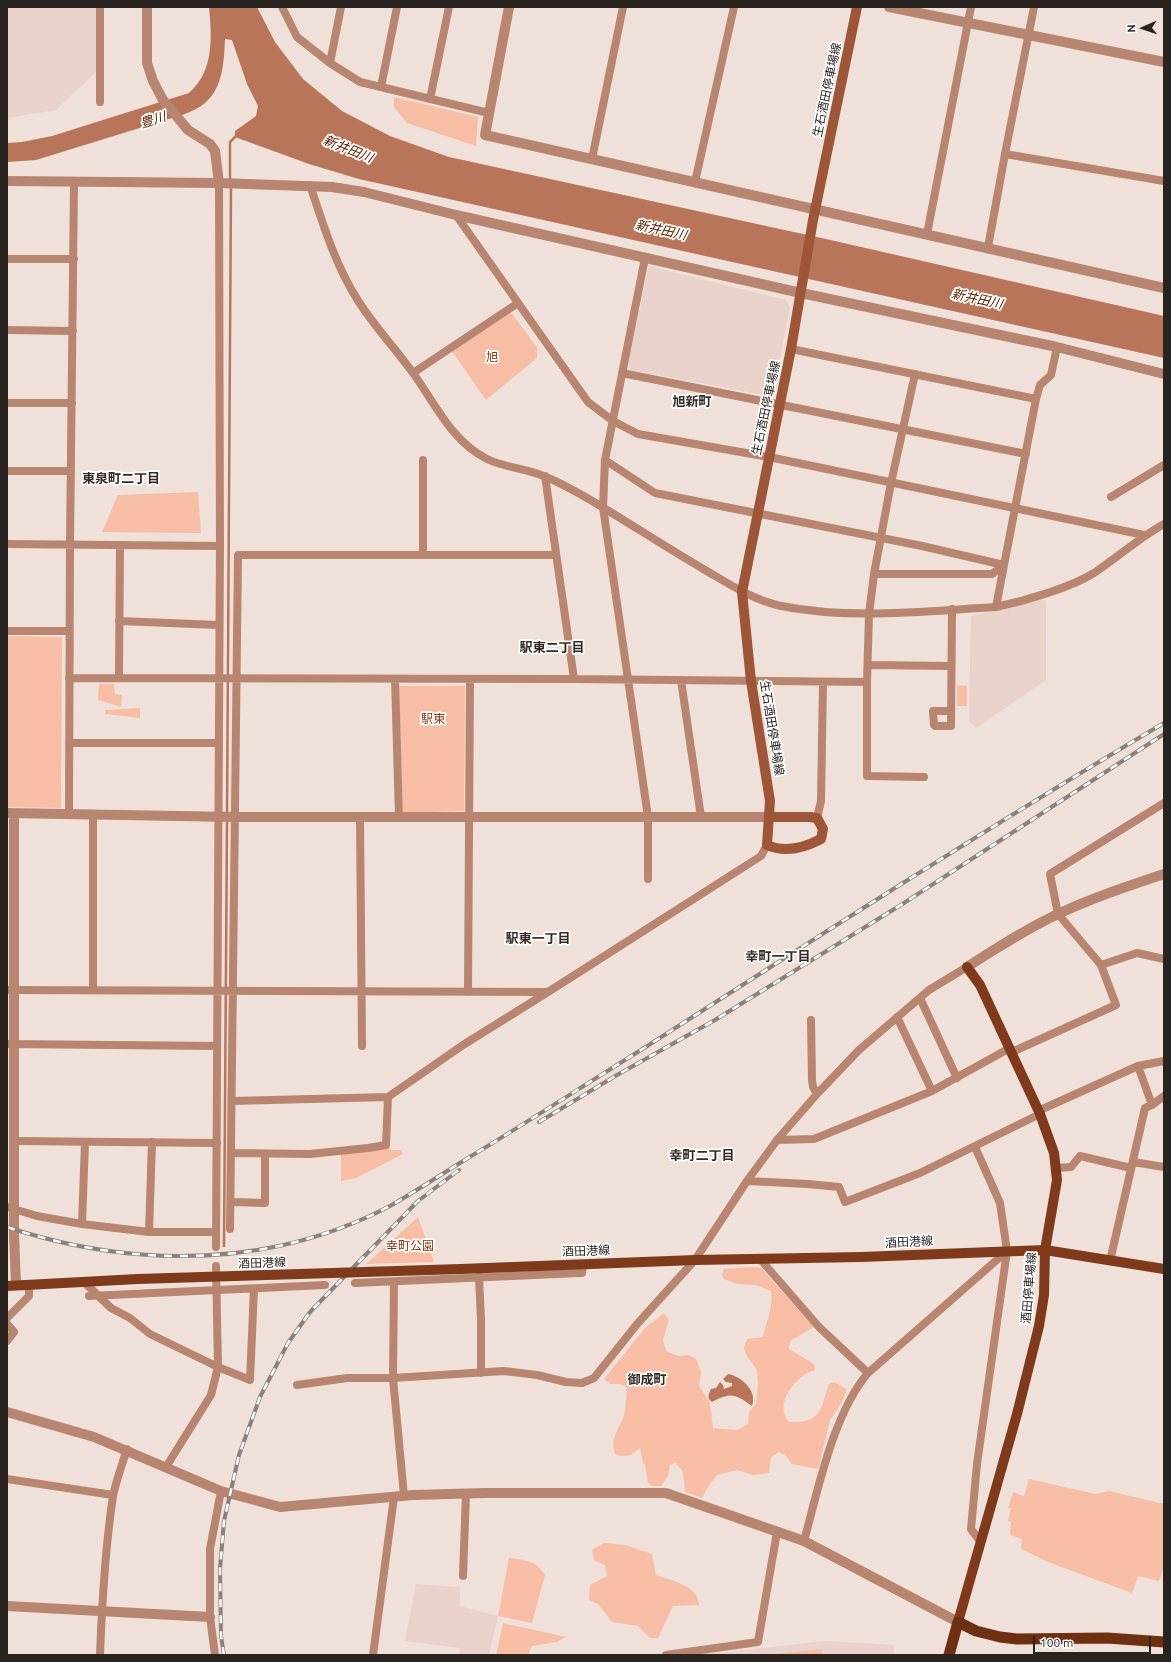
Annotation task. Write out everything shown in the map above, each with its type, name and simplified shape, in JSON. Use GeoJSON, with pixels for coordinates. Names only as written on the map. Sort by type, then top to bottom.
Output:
{"type":"FeatureCollection","features":[{"type":"Feature","properties":{"kind":"highway"},"geometry":{"type":"LineString","coordinates":[[949,1655],[958,1622],[976,1631],[1000,1637],[1017,1639],[1107,1638],[1164,1642]]}},
{"type":"Feature","properties":{"kind":"main road","name":"生石酒田停車場線"},"geometry":{"type":"LineString","coordinates":[[767,845],[770,801],[751,681],[742,592],[791,349],[813,220],[857,7]]}},
{"type":"Feature","properties":{"kind":"main road"},"geometry":{"type":"LineString","coordinates":[[767,845],[775,849],[796,849],[809,846],[820,838],[823,829],[817,818],[810,816],[769,817]]}},
{"type":"Feature","properties":{"kind":"main road","name":"酒田停車場線"},"geometry":{"type":"LineString","coordinates":[[958,1622],[1017,1414],[1039,1326],[1044,1295],[1045,1250],[1057,1180],[1057,1168],[1054,1152],[1039,1112],[978,983],[967,967]]}},
{"type":"Feature","properties":{"kind":"main road","name":"酒田港線"},"geometry":{"type":"LineString","coordinates":[[9,1285],[138,1279],[695,1260],[861,1257],[1008,1250],[1045,1250],[1164,1269]]}},
{"type":"Feature","properties":{"kind":"street"},"geometry":{"type":"LineString","coordinates":[[100,7],[100,102]]}},
{"type":"Feature","properties":{"kind":"street"},"geometry":{"type":"LineString","coordinates":[[148,7],[147,63],[153,81],[163,100],[188,130],[210,144],[215,150],[219,183],[220,546],[216,1247]]}},
{"type":"Feature","properties":{"kind":"street"},"geometry":{"type":"LineString","coordinates":[[330,63],[341,7]]}},
{"type":"Feature","properties":{"kind":"street"},"geometry":{"type":"LineString","coordinates":[[381,87],[397,7]]}},
{"type":"Feature","properties":{"kind":"street"},"geometry":{"type":"LineString","coordinates":[[430,99],[449,7]]}},
{"type":"Feature","properties":{"kind":"street"},"geometry":{"type":"LineString","coordinates":[[510,7],[485,135],[988,247],[1164,288]]}},
{"type":"Feature","properties":{"kind":"street"},"geometry":{"type":"LineString","coordinates":[[592,159],[623,7]]}},
{"type":"Feature","properties":{"kind":"street"},"geometry":{"type":"LineString","coordinates":[[695,182],[734,7]]}},
{"type":"Feature","properties":{"kind":"street"},"geometry":{"type":"LineString","coordinates":[[889,7],[1164,62]]}},
{"type":"Feature","properties":{"kind":"street"},"geometry":{"type":"LineString","coordinates":[[927,234],[971,7]]}},
{"type":"Feature","properties":{"kind":"street"},"geometry":{"type":"LineString","coordinates":[[988,247],[1004,154],[1034,7]]}},
{"type":"Feature","properties":{"kind":"street"},"geometry":{"type":"LineString","coordinates":[[284,9],[297,37],[330,63],[360,82],[489,113]]}},
{"type":"Feature","properties":{"kind":"street"},"geometry":{"type":"LineString","coordinates":[[1004,154],[1164,181]]}},
{"type":"Feature","properties":{"kind":"street"},"geometry":{"type":"LineString","coordinates":[[7,181],[310,185],[364,192],[456,215],[645,258],[802,289],[1057,347],[1164,374]]}},
{"type":"Feature","properties":{"kind":"street"},"geometry":{"type":"LineString","coordinates":[[69,814],[69,631],[74,182]]}},
{"type":"Feature","properties":{"kind":"street"},"geometry":{"type":"LineString","coordinates":[[310,185],[323,227],[335,256],[357,298],[375,325],[413,373],[443,420],[464,443],[487,459],[545,476],[603,507],[664,546],[742,592],[777,605],[808,611],[869,614],[996,607],[1062,588],[1093,573],[1144,535],[1164,524]]}},
{"type":"Feature","properties":{"kind":"street"},"geometry":{"type":"LineString","coordinates":[[456,215],[588,402],[613,421],[638,434],[769,457],[1144,535]]}},
{"type":"Feature","properties":{"kind":"street"},"geometry":{"type":"LineString","coordinates":[[645,258],[605,460],[603,507],[648,817],[648,879]]}},
{"type":"Feature","properties":{"kind":"street"},"geometry":{"type":"LineString","coordinates":[[7,259],[74,259]]}},
{"type":"Feature","properties":{"kind":"street"},"geometry":{"type":"LineString","coordinates":[[413,373],[518,303]]}},
{"type":"Feature","properties":{"kind":"street"},"geometry":{"type":"LineString","coordinates":[[7,330],[73,331]]}},
{"type":"Feature","properties":{"kind":"street"},"geometry":{"type":"LineString","coordinates":[[996,607],[1036,399],[1040,385],[1051,375],[1057,347]]}},
{"type":"Feature","properties":{"kind":"street"},"geometry":{"type":"LineString","coordinates":[[791,349],[1036,399]]}},
{"type":"Feature","properties":{"kind":"street"},"geometry":{"type":"LineString","coordinates":[[622,373],[1026,454]]}},
{"type":"Feature","properties":{"kind":"street"},"geometry":{"type":"LineString","coordinates":[[915,374],[902,428],[880,539],[869,614],[867,776],[924,777]]}},
{"type":"Feature","properties":{"kind":"street"},"geometry":{"type":"LineString","coordinates":[[7,404],[72,403]]}},
{"type":"Feature","properties":{"kind":"street"},"geometry":{"type":"LineString","coordinates":[[423,460],[423,555]]}},
{"type":"Feature","properties":{"kind":"street"},"geometry":{"type":"LineString","coordinates":[[605,460],[655,493],[1004,565]]}},
{"type":"Feature","properties":{"kind":"street"},"geometry":{"type":"LineString","coordinates":[[1112,497],[1164,465]]}},
{"type":"Feature","properties":{"kind":"street"},"geometry":{"type":"LineString","coordinates":[[7,471],[71,471]]}},
{"type":"Feature","properties":{"kind":"street"},"geometry":{"type":"LineString","coordinates":[[545,476],[574,679]]}},
{"type":"Feature","properties":{"kind":"street"},"geometry":{"type":"LineString","coordinates":[[7,544],[220,546]]}},
{"type":"Feature","properties":{"kind":"street"},"geometry":{"type":"LineString","coordinates":[[119,678],[120,545]]}},
{"type":"Feature","properties":{"kind":"street"},"geometry":{"type":"LineString","coordinates":[[230,1229],[238,555],[556,555]]}},
{"type":"Feature","properties":{"kind":"street"},"geometry":{"type":"LineString","coordinates":[[874,574],[992,574],[1004,565]]}},
{"type":"Feature","properties":{"kind":"street"},"geometry":{"type":"LineString","coordinates":[[951,708],[952,609]]}},
{"type":"Feature","properties":{"kind":"street"},"geometry":{"type":"LineString","coordinates":[[119,621],[219,625]]}},
{"type":"Feature","properties":{"kind":"street"},"geometry":{"type":"LineString","coordinates":[[7,631],[69,631]]}},
{"type":"Feature","properties":{"kind":"street"},"geometry":{"type":"LineString","coordinates":[[868,665],[951,666]]}},
{"type":"Feature","properties":{"kind":"street"},"geometry":{"type":"LineString","coordinates":[[69,678],[574,679],[867,682]]}},
{"type":"Feature","properties":{"kind":"street"},"geometry":{"type":"LineString","coordinates":[[395,679],[399,817]]}},
{"type":"Feature","properties":{"kind":"street"},"geometry":{"type":"LineString","coordinates":[[468,992],[470,679]]}},
{"type":"Feature","properties":{"kind":"street"},"geometry":{"type":"LineString","coordinates":[[681,680],[701,817]]}},
{"type":"Feature","properties":{"kind":"street"},"geometry":{"type":"LineString","coordinates":[[817,818],[821,801],[823,682]]}},
{"type":"Feature","properties":{"kind":"street"},"geometry":{"type":"LineString","coordinates":[[69,743],[218,743]]}},
{"type":"Feature","properties":{"kind":"street"},"geometry":{"type":"LineString","coordinates":[[777,1140],[814,1138],[932,1091],[1011,1050],[1116,1005],[1101,965],[1058,914],[1050,874],[1164,802]]}},
{"type":"Feature","properties":{"kind":"street"},"geometry":{"type":"LineString","coordinates":[[9,1285],[10,1208],[14,1141],[10,1044],[11,813],[218,817],[769,817]]}},
{"type":"Feature","properties":{"kind":"street"},"geometry":{"type":"LineString","coordinates":[[93,815],[94,990]]}},
{"type":"Feature","properties":{"kind":"street"},"geometry":{"type":"LineString","coordinates":[[360,817],[362,1046]]}},
{"type":"Feature","properties":{"kind":"street"},"geometry":{"type":"LineString","coordinates":[[232,1101],[388,1097],[463,1045],[761,856],[767,845]]}},
{"type":"Feature","properties":{"kind":"street"},"geometry":{"type":"LineString","coordinates":[[297,1385],[347,1378],[393,1378],[504,1371],[537,1375],[566,1382],[582,1383],[594,1378],[638,1323],[695,1260],[746,1181],[777,1140],[817,1094],[859,1050],[929,990],[1021,933],[1058,914],[1101,896],[1164,874]]}},
{"type":"Feature","properties":{"kind":"street"},"geometry":{"type":"LineString","coordinates":[[1101,965],[1137,953],[1164,959]]}},
{"type":"Feature","properties":{"kind":"street"},"geometry":{"type":"LineString","coordinates":[[10,990],[548,992]]}},
{"type":"Feature","properties":{"kind":"street"},"geometry":{"type":"LineString","coordinates":[[920,998],[957,1078]]}},
{"type":"Feature","properties":{"kind":"street"},"geometry":{"type":"LineString","coordinates":[[897,1017],[932,1091]]}},
{"type":"Feature","properties":{"kind":"street"},"geometry":{"type":"LineString","coordinates":[[811,1020],[812,1080],[813,1087],[817,1094]]}},
{"type":"Feature","properties":{"kind":"street"},"geometry":{"type":"LineString","coordinates":[[10,1044],[217,1046]]}},
{"type":"Feature","properties":{"kind":"street"},"geometry":{"type":"LineString","coordinates":[[746,1181],[839,1187],[845,1202],[920,1173],[1039,1112],[1138,1066],[1164,1061]]}},
{"type":"Feature","properties":{"kind":"street"},"geometry":{"type":"LineString","coordinates":[[1138,1066],[1152,1105]]}},
{"type":"Feature","properties":{"kind":"street"},"geometry":{"type":"LineString","coordinates":[[1110,1261],[1145,1108],[1152,1105],[1164,1096]]}},
{"type":"Feature","properties":{"kind":"street"},"geometry":{"type":"LineString","coordinates":[[231,1153],[310,1154],[386,1145],[388,1097]]}},
{"type":"Feature","properties":{"kind":"street"},"geometry":{"type":"LineString","coordinates":[[14,1141],[217,1143]]}},
{"type":"Feature","properties":{"kind":"street"},"geometry":{"type":"LineString","coordinates":[[82,1224],[85,1142]]}},
{"type":"Feature","properties":{"kind":"street"},"geometry":{"type":"LineString","coordinates":[[149,1232],[152,1142]]}},
{"type":"Feature","properties":{"kind":"street"},"geometry":{"type":"LineString","coordinates":[[974,1146],[1000,1203],[1008,1250],[977,1464],[971,1529],[980,1541]]}},
{"type":"Feature","properties":{"kind":"street"},"geometry":{"type":"LineString","coordinates":[[231,1202],[265,1203],[265,1154]]}},
{"type":"Feature","properties":{"kind":"street"},"geometry":{"type":"LineString","coordinates":[[1057,1168],[1071,1167],[1080,1156],[1132,1165],[1164,1167]]}},
{"type":"Feature","properties":{"kind":"street"},"geometry":{"type":"LineString","coordinates":[[217,1181],[231,1181]]}},
{"type":"Feature","properties":{"kind":"street"},"geometry":{"type":"LineString","coordinates":[[10,1208],[37,1216],[82,1224],[149,1232],[216,1232]]}},
{"type":"Feature","properties":{"kind":"street"},"geometry":{"type":"LineString","coordinates":[[804,1541],[836,1429],[860,1382],[868,1373],[1008,1250]]}},
{"type":"Feature","properties":{"kind":"street"},"geometry":{"type":"LineString","coordinates":[[760,1259],[819,1327],[868,1373]]}},
{"type":"Feature","properties":{"kind":"street"},"geometry":{"type":"LineString","coordinates":[[355,1283],[479,1276],[582,1273],[583,1264]]}},
{"type":"Feature","properties":{"kind":"street"},"geometry":{"type":"LineString","coordinates":[[166,1468],[212,1395],[218,1366],[216,1266]]}},
{"type":"Feature","properties":{"kind":"street"},"geometry":{"type":"LineString","coordinates":[[479,1276],[481,1373]]}},
{"type":"Feature","properties":{"kind":"street"},"geometry":{"type":"LineString","coordinates":[[84,1282],[93,1295],[111,1308],[130,1318],[150,1334],[250,1380],[254,1289]]}},
{"type":"Feature","properties":{"kind":"street"},"geometry":{"type":"LineString","coordinates":[[373,1655],[399,1496],[393,1378],[394,1282]]}},
{"type":"Feature","properties":{"kind":"street"},"geometry":{"type":"LineString","coordinates":[[7,1318],[29,1296],[29,1285]]}},
{"type":"Feature","properties":{"kind":"street"},"geometry":{"type":"LineString","coordinates":[[93,1295],[216,1291],[325,1285]]}},
{"type":"Feature","properties":{"kind":"street"},"geometry":{"type":"LineString","coordinates":[[7,1324],[14,1332],[7,1341]]}},
{"type":"Feature","properties":{"kind":"street"},"geometry":{"type":"LineString","coordinates":[[7,1412],[94,1437],[127,1449],[166,1468],[221,1491],[280,1507],[399,1496],[466,1493],[666,1493],[804,1541],[958,1622]]}},
{"type":"Feature","properties":{"kind":"street"},"geometry":{"type":"LineString","coordinates":[[100,1655],[102,1612],[113,1495],[127,1449]]}},
{"type":"Feature","properties":{"kind":"street"},"geometry":{"type":"LineString","coordinates":[[7,1479],[113,1495]]}},
{"type":"Feature","properties":{"kind":"street"},"geometry":{"type":"LineString","coordinates":[[215,1655],[210,1617],[210,1549],[221,1491]]}},
{"type":"Feature","properties":{"kind":"street"},"geometry":{"type":"LineString","coordinates":[[463,1576],[466,1493]]}},
{"type":"Feature","properties":{"kind":"street"},"geometry":{"type":"LineString","coordinates":[[666,1655],[758,1642],[777,1532]]}},
{"type":"Feature","properties":{"kind":"street"},"geometry":{"type":"LineString","coordinates":[[7,1606],[210,1617]]}},
{"type":"Feature","properties":{"kind":"shaded area"},"geometry":{"type":"Polygon","coordinates":[[[7,7],[97,7],[100,68],[56,110],[7,118],[7,7]]]}},
{"type":"Feature","properties":{"kind":"shaded area"},"geometry":{"type":"Polygon","coordinates":[[[649,266],[786,300],[790,308],[773,393],[769,396],[632,370],[628,364],[649,266]]]}},
{"type":"Feature","properties":{"kind":"shaded area"},"geometry":{"type":"Polygon","coordinates":[[[1041,599],[1046,601],[1046,680],[976,728],[969,721],[971,616],[1041,599]]]}},
{"type":"Feature","properties":{"kind":"shaded area"},"geometry":{"type":"Polygon","coordinates":[[[416,1584],[460,1587],[460,1606],[498,1616],[489,1655],[459,1655],[460,1648],[405,1641],[416,1584]]]}},
{"type":"Feature","properties":{"kind":"shaded area"},"geometry":{"type":"Polygon","coordinates":[[[825,1641],[895,1645],[893,1655],[700,1655],[825,1641]]]}},
{"type":"Feature","properties":{"kind":"green space"},"geometry":{"type":"Polygon","coordinates":[[[394,97],[478,117],[476,146],[407,123],[394,107],[394,97]]]}},
{"type":"Feature","properties":{"kind":"green space","name":"旭"},"geometry":{"type":"Polygon","coordinates":[[[510,311],[537,347],[537,358],[486,400],[451,350],[510,311]]]}},
{"type":"Feature","properties":{"kind":"green space"},"geometry":{"type":"Polygon","coordinates":[[[198,492],[201,533],[102,532],[118,495],[198,492]]]}},
{"type":"Feature","properties":{"kind":"green space"},"geometry":{"type":"Polygon","coordinates":[[[7,636],[62,637],[61,808],[7,807],[7,636]]]}},
{"type":"Feature","properties":{"kind":"green space"},"geometry":{"type":"Polygon","coordinates":[[[99,684],[114,684],[115,694],[122,695],[121,707],[98,700],[99,684]]]}},
{"type":"Feature","properties":{"kind":"green space"},"geometry":{"type":"Polygon","coordinates":[[[957,685],[967,686],[967,706],[957,706],[957,685]]]}},
{"type":"Feature","properties":{"kind":"green space","name":"駅東"},"geometry":{"type":"Polygon","coordinates":[[[399,686],[465,686],[464,811],[403,813],[399,686]]]}},
{"type":"Feature","properties":{"kind":"green space"},"geometry":{"type":"Polygon","coordinates":[[[140,708],[140,718],[105,714],[105,710],[140,708]]]}},
{"type":"Feature","properties":{"kind":"green space"},"geometry":{"type":"Polygon","coordinates":[[[390,1148],[391,1150],[401,1150],[403,1154],[356,1178],[341,1181],[341,1153],[390,1148]]]}},
{"type":"Feature","properties":{"kind":"green space","name":"幸町公園"},"geometry":{"type":"Polygon","coordinates":[[[418,1217],[434,1262],[366,1264],[418,1217]]]}},
{"type":"Feature","properties":{"kind":"green space"},"geometry":{"type":"Polygon","coordinates":[[[753,1267],[761,1268],[814,1327],[790,1341],[789,1349],[814,1364],[815,1370],[808,1373],[794,1384],[785,1399],[785,1415],[789,1422],[800,1422],[814,1417],[821,1408],[829,1384],[834,1382],[847,1389],[841,1404],[830,1420],[818,1469],[792,1464],[785,1455],[779,1452],[771,1457],[769,1473],[753,1475],[737,1470],[717,1475],[702,1498],[685,1492],[683,1472],[676,1463],[670,1465],[668,1476],[661,1486],[652,1486],[648,1483],[640,1448],[629,1456],[615,1454],[614,1438],[624,1415],[627,1387],[619,1384],[610,1384],[604,1379],[645,1328],[664,1313],[669,1320],[663,1340],[666,1351],[678,1356],[689,1355],[696,1359],[701,1372],[699,1386],[710,1403],[713,1428],[737,1430],[748,1424],[749,1412],[756,1404],[758,1384],[757,1370],[746,1355],[744,1348],[747,1339],[763,1337],[771,1308],[771,1291],[755,1285],[737,1284],[724,1279],[722,1275],[724,1269],[753,1267]]]}},
{"type":"Feature","properties":{"kind":"green space"},"geometry":{"type":"Polygon","coordinates":[[[1029,1479],[1095,1494],[1109,1491],[1164,1504],[1164,1567],[1159,1581],[1138,1576],[1132,1593],[1048,1562],[1021,1549],[1022,1539],[1010,1535],[1011,1522],[1008,1521],[1011,1508],[1008,1508],[1013,1492],[1024,1496],[1029,1479]]]}},
{"type":"Feature","properties":{"kind":"green space"},"geometry":{"type":"Polygon","coordinates":[[[604,1543],[625,1545],[652,1554],[656,1575],[689,1588],[698,1598],[699,1605],[673,1606],[658,1638],[650,1638],[638,1626],[612,1622],[598,1604],[589,1600],[590,1585],[607,1576],[605,1565],[594,1560],[592,1550],[604,1543]]]}},
{"type":"Feature","properties":{"kind":"green space"},"geometry":{"type":"Polygon","coordinates":[[[509,1558],[530,1562],[538,1566],[545,1575],[532,1623],[498,1616],[509,1558]]]}},
{"type":"Feature","properties":{"kind":"green space"},"geometry":{"type":"Polygon","coordinates":[[[503,1623],[566,1637],[557,1642],[532,1646],[528,1655],[496,1655],[503,1623]]]}},
{"type":"Feature","properties":{"kind":"green space"},"geometry":{"type":"Polygon","coordinates":[[[822,1649],[821,1655],[767,1655],[822,1649]]]}},
{"type":"Feature","properties":{"kind":"water"},"geometry":{"type":"Polygon","coordinates":[[[209,7],[257,7],[275,42],[303,79],[342,111],[390,136],[449,157],[826,239],[1164,316],[1164,358],[359,179],[309,164],[235,137],[235,131],[256,116],[258,106],[247,84],[232,40],[225,39],[223,65],[216,90],[205,103],[195,109],[185,114],[36,160],[7,162],[7,143],[22,142],[52,136],[189,93],[203,75],[210,53],[211,30],[209,7]]]}},
{"type":"Feature","properties":{"kind":"water"},"geometry":{"type":"Polygon","coordinates":[[[728,1374],[733,1375],[747,1385],[753,1395],[752,1406],[733,1396],[724,1397],[712,1402],[709,1399],[711,1389],[716,1388],[720,1382],[724,1389],[732,1386],[732,1383],[726,1382],[723,1379],[728,1374]]]}},
{"type":"Feature","properties":{"kind":"waterway"},"geometry":{"type":"LineString","coordinates":[[230,181],[230,142],[237,135]]}},
{"type":"Feature","properties":{"kind":"waterway"},"geometry":{"type":"LineString","coordinates":[[227,815],[231,186]]}},
{"type":"Feature","properties":{"kind":"waterway"},"geometry":{"type":"LineString","coordinates":[[224,1246],[227,820]]}},
{"type":"Feature","properties":{"kind":"railway"},"geometry":{"type":"LineString","coordinates":[[7,1227],[40,1237],[108,1251],[176,1256],[245,1252],[279,1246],[321,1235],[364,1219],[400,1200],[641,1050],[966,843],[1164,723]]}},
{"type":"Feature","properties":{"kind":"railway"},"geometry":{"type":"LineString","coordinates":[[539,1122],[617,1075],[715,1020],[904,903],[1164,734]]}},
{"type":"Feature","properties":{"kind":"railway"},"geometry":{"type":"LineString","coordinates":[[224,1655],[221,1636],[220,1569],[224,1521],[239,1455],[260,1397],[288,1343],[310,1312],[418,1201],[459,1170]]}},
{"type":"Feature","properties":{"kind":"district","name":"旭新町"},"geometry":{"type":"Point","coordinates":[692,402]}},
{"type":"Feature","properties":{"kind":"district","name":"東泉町二丁目"},"geometry":{"type":"Point","coordinates":[121,479]}},
{"type":"Feature","properties":{"kind":"district","name":"駅東二丁目"},"geometry":{"type":"Point","coordinates":[552,648]}},
{"type":"Feature","properties":{"kind":"district","name":"駅東一丁目"},"geometry":{"type":"Point","coordinates":[538,939]}},
{"type":"Feature","properties":{"kind":"district","name":"幸町一丁目"},"geometry":{"type":"Point","coordinates":[778,957]}},
{"type":"Feature","properties":{"kind":"district","name":"幸町二丁目"},"geometry":{"type":"Point","coordinates":[702,1156]}},
{"type":"Feature","properties":{"kind":"district","name":"御成町"},"geometry":{"type":"Point","coordinates":[647,1380]}},
{"type":"Feature","properties":{"kind":"water label","name":"豊川"},"geometry":{"type":"Point","coordinates":[153,120]}},
{"type":"Feature","properties":{"kind":"water label","name":"新井田川"},"geometry":{"type":"Point","coordinates":[348,149]}},
{"type":"Feature","properties":{"kind":"water label","name":"新井田川"},"geometry":{"type":"Point","coordinates":[661,230]}},
{"type":"Feature","properties":{"kind":"water label","name":"新井田川"},"geometry":{"type":"Point","coordinates":[977,299]}}]}
